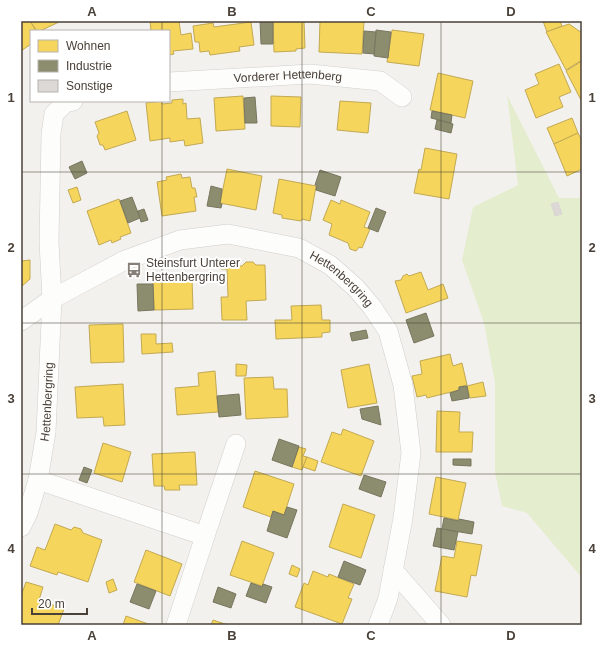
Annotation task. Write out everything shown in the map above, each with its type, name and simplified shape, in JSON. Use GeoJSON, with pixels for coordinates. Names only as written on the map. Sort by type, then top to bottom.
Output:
{"type":"FeatureCollection","features":[{"type":"Feature","properties":{"kind":"street","name":"Vorderer Hettenberg"},"geometry":{"type":"LineString","coordinates":[[170,82],[310,74],[380,82],[402,97]]}},
{"type":"Feature","properties":{"kind":"street"},"geometry":{"type":"LineString","coordinates":[[52,299],[49,242],[51,134],[54,114],[65,103],[69,102]]}},
{"type":"Feature","properties":{"kind":"street","name":"Hettenbergring"},"geometry":{"type":"LineString","coordinates":[[21,321],[52,299],[123,261],[180,240],[228,234],[300,248],[330,265],[356,288],[372,307],[388,331],[403,384],[411,453],[403,518],[388,598],[378,625]]}},
{"type":"Feature","properties":{"kind":"street","name":"Hettenbergring"},"geometry":{"type":"LineString","coordinates":[[21,526],[28,513],[38,480],[46,432],[52,299]]}},
{"type":"Feature","properties":{"kind":"street"},"geometry":{"type":"LineString","coordinates":[[176,625],[236,444]]}},
{"type":"Feature","properties":{"kind":"street"},"geometry":{"type":"LineString","coordinates":[[38,480],[205,536]]}},
{"type":"Feature","properties":{"kind":"street"},"geometry":{"type":"LineString","coordinates":[[393,570],[441,625]]}},
{"type":"Feature","properties":{"kind":"green space"},"geometry":{"type":"Polygon","coordinates":[[[507,95],[559,198],[582,198],[582,578],[527,513],[502,506],[495,472],[495,383],[484,323],[462,260],[473,207],[518,185],[507,95]]]}},
{"type":"Feature","properties":{"kind":"building: Wohnen"},"geometry":{"type":"Polygon","coordinates":[[[30,21],[35,30],[30,30],[30,45],[21,51],[21,22],[30,21]]]}},
{"type":"Feature","properties":{"kind":"building: Wohnen"},"geometry":{"type":"Polygon","coordinates":[[[30,21],[59,21],[42,30],[36,30],[30,21]]]}},
{"type":"Feature","properties":{"kind":"building: Wohnen"},"geometry":{"type":"Polygon","coordinates":[[[150,21],[179,21],[181,35],[191,33],[193,49],[173,51],[174,54],[170,55],[170,30],[151,30],[150,21]]]}},
{"type":"Feature","properties":{"kind":"building: Wohnen"},"geometry":{"type":"Polygon","coordinates":[[[273,21],[304,21],[305,48],[296,49],[296,51],[274,52],[273,21]]]}},
{"type":"Feature","properties":{"kind":"building: Wohnen"},"geometry":{"type":"Polygon","coordinates":[[[320,21],[364,21],[362,54],[319,52],[320,21]]]}},
{"type":"Feature","properties":{"kind":"building: Wohnen"},"geometry":{"type":"Polygon","coordinates":[[[543,21],[560,21],[562,26],[547,32],[543,21]]]}},
{"type":"Feature","properties":{"kind":"building: Wohnen"},"geometry":{"type":"Polygon","coordinates":[[[251,22],[254,45],[239,47],[240,51],[210,55],[209,51],[200,52],[199,42],[195,42],[193,26],[213,23],[214,27],[251,22]]]}},
{"type":"Feature","properties":{"kind":"building: Wohnen"},"geometry":{"type":"Polygon","coordinates":[[[569,24],[582,33],[582,60],[566,70],[546,32],[569,24]]]}},
{"type":"Feature","properties":{"kind":"building: Wohnen"},"geometry":{"type":"Polygon","coordinates":[[[392,30],[424,34],[419,66],[387,62],[392,30]]]}},
{"type":"Feature","properties":{"kind":"building: Wohnen"},"geometry":{"type":"Polygon","coordinates":[[[582,61],[582,102],[566,71],[582,61]]]}},
{"type":"Feature","properties":{"kind":"building: Wohnen"},"geometry":{"type":"Polygon","coordinates":[[[559,64],[571,92],[559,97],[563,107],[536,118],[525,90],[539,84],[535,74],[559,64]]]}},
{"type":"Feature","properties":{"kind":"building: Wohnen"},"geometry":{"type":"Polygon","coordinates":[[[438,73],[473,81],[465,118],[430,110],[438,73]]]}},
{"type":"Feature","properties":{"kind":"building: Wohnen"},"geometry":{"type":"Polygon","coordinates":[[[243,96],[245,129],[216,131],[214,98],[243,96]]]}},
{"type":"Feature","properties":{"kind":"building: Wohnen"},"geometry":{"type":"Polygon","coordinates":[[[271,96],[301,97],[300,127],[271,126],[271,96]]]}},
{"type":"Feature","properties":{"kind":"building: Wohnen"},"geometry":{"type":"Polygon","coordinates":[[[183,99],[183,104],[186,103],[187,119],[200,118],[203,143],[185,146],[184,140],[170,142],[170,138],[150,141],[146,103],[172,103],[172,100],[183,99]]]}},
{"type":"Feature","properties":{"kind":"building: Wohnen"},"geometry":{"type":"Polygon","coordinates":[[[340,101],[371,103],[368,133],[337,130],[340,101]]]}},
{"type":"Feature","properties":{"kind":"building: Wohnen"},"geometry":{"type":"Polygon","coordinates":[[[127,111],[136,140],[105,150],[103,145],[100,145],[97,136],[99,133],[95,122],[127,111]]]}},
{"type":"Feature","properties":{"kind":"building: Wohnen"},"geometry":{"type":"Polygon","coordinates":[[[572,118],[578,133],[554,144],[547,128],[572,118]]]}},
{"type":"Feature","properties":{"kind":"building: Wohnen"},"geometry":{"type":"Polygon","coordinates":[[[578,133],[582,141],[582,169],[567,176],[554,144],[578,133]]]}},
{"type":"Feature","properties":{"kind":"building: Wohnen"},"geometry":{"type":"Polygon","coordinates":[[[425,148],[457,154],[449,199],[414,193],[419,169],[421,170],[425,148]]]}},
{"type":"Feature","properties":{"kind":"building: Wohnen"},"geometry":{"type":"Polygon","coordinates":[[[227,169],[262,176],[256,210],[220,203],[227,169]]]}},
{"type":"Feature","properties":{"kind":"building: Wohnen"},"geometry":{"type":"Polygon","coordinates":[[[181,174],[182,178],[190,177],[192,188],[195,188],[197,197],[194,197],[196,211],[162,216],[157,182],[167,180],[166,177],[181,174]]]}},
{"type":"Feature","properties":{"kind":"building: Wohnen"},"geometry":{"type":"Polygon","coordinates":[[[279,179],[316,186],[310,221],[282,218],[282,215],[273,213],[279,179]]]}},
{"type":"Feature","properties":{"kind":"building: Wohnen"},"geometry":{"type":"Polygon","coordinates":[[[77,187],[81,200],[73,203],[68,190],[77,187]]]}},
{"type":"Feature","properties":{"kind":"building: Wohnen"},"geometry":{"type":"Polygon","coordinates":[[[119,199],[131,233],[120,237],[121,239],[112,243],[111,240],[99,245],[87,211],[119,199]]]}},
{"type":"Feature","properties":{"kind":"building: Wohnen"},"geometry":{"type":"Polygon","coordinates":[[[331,200],[340,204],[341,200],[370,212],[364,227],[370,229],[362,248],[359,247],[356,251],[350,249],[348,243],[329,235],[332,224],[323,220],[331,200]]]}},
{"type":"Feature","properties":{"kind":"building: Wohnen"},"geometry":{"type":"Polygon","coordinates":[[[30,260],[30,279],[21,287],[21,261],[30,260]]]}},
{"type":"Feature","properties":{"kind":"building: Wohnen"},"geometry":{"type":"Polygon","coordinates":[[[220,260],[229,261],[229,266],[242,266],[246,262],[253,262],[256,265],[265,265],[266,300],[246,301],[247,320],[222,320],[221,297],[228,297],[227,269],[221,269],[220,260]]]}},
{"type":"Feature","properties":{"kind":"building: Wohnen"},"geometry":{"type":"Polygon","coordinates":[[[421,272],[428,290],[443,284],[448,298],[406,313],[395,281],[401,280],[403,276],[407,274],[409,276],[421,272]]]}},
{"type":"Feature","properties":{"kind":"building: Wohnen"},"geometry":{"type":"Polygon","coordinates":[[[192,278],[193,309],[154,310],[153,279],[192,278]]]}},
{"type":"Feature","properties":{"kind":"building: Wohnen"},"geometry":{"type":"Polygon","coordinates":[[[321,305],[322,320],[330,320],[330,332],[322,333],[322,337],[276,339],[275,320],[292,320],[291,306],[321,305]]]}},
{"type":"Feature","properties":{"kind":"building: Wohnen"},"geometry":{"type":"Polygon","coordinates":[[[123,324],[124,362],[91,363],[89,325],[123,324]]]}},
{"type":"Feature","properties":{"kind":"building: Wohnen"},"geometry":{"type":"Polygon","coordinates":[[[141,334],[156,334],[156,344],[172,343],[173,352],[142,354],[141,334]]]}},
{"type":"Feature","properties":{"kind":"building: Wohnen"},"geometry":{"type":"Polygon","coordinates":[[[450,354],[453,366],[462,363],[467,385],[459,387],[459,390],[427,398],[426,395],[417,397],[412,376],[422,374],[420,361],[450,354]]]}},
{"type":"Feature","properties":{"kind":"building: Wohnen"},"geometry":{"type":"Polygon","coordinates":[[[236,364],[247,365],[246,376],[236,376],[236,364]]]}},
{"type":"Feature","properties":{"kind":"building: Wohnen"},"geometry":{"type":"Polygon","coordinates":[[[369,364],[377,403],[348,408],[341,370],[369,364]]]}},
{"type":"Feature","properties":{"kind":"building: Wohnen"},"geometry":{"type":"Polygon","coordinates":[[[215,371],[218,412],[177,415],[175,388],[199,386],[198,373],[215,371]]]}},
{"type":"Feature","properties":{"kind":"building: Wohnen"},"geometry":{"type":"Polygon","coordinates":[[[273,377],[274,389],[287,389],[288,417],[246,419],[244,378],[273,377]]]}},
{"type":"Feature","properties":{"kind":"building: Wohnen"},"geometry":{"type":"Polygon","coordinates":[[[483,382],[486,396],[470,398],[467,386],[483,382]]]}},
{"type":"Feature","properties":{"kind":"building: Wohnen"},"geometry":{"type":"Polygon","coordinates":[[[123,384],[125,425],[104,426],[103,417],[77,418],[75,387],[123,384]]]}},
{"type":"Feature","properties":{"kind":"building: Wohnen"},"geometry":{"type":"Polygon","coordinates":[[[437,411],[460,412],[459,432],[473,432],[472,452],[436,452],[437,411]]]}},
{"type":"Feature","properties":{"kind":"building: Wohnen"},"geometry":{"type":"Polygon","coordinates":[[[343,429],[374,441],[361,476],[321,462],[332,432],[341,435],[343,429]]]}},
{"type":"Feature","properties":{"kind":"building: Wohnen"},"geometry":{"type":"Polygon","coordinates":[[[103,443],[131,452],[122,482],[94,473],[103,443]]]}},
{"type":"Feature","properties":{"kind":"building: Wohnen"},"geometry":{"type":"Polygon","coordinates":[[[299,447],[306,449],[303,456],[307,457],[302,470],[292,467],[299,447]]]}},
{"type":"Feature","properties":{"kind":"building: Wohnen"},"geometry":{"type":"Polygon","coordinates":[[[195,452],[197,485],[179,485],[180,490],[165,490],[164,486],[154,486],[152,454],[195,452]]]}},
{"type":"Feature","properties":{"kind":"building: Wohnen"},"geometry":{"type":"Polygon","coordinates":[[[307,457],[318,461],[315,471],[303,467],[307,457]]]}},
{"type":"Feature","properties":{"kind":"building: Wohnen"},"geometry":{"type":"Polygon","coordinates":[[[255,471],[294,484],[284,515],[273,511],[271,517],[243,507],[255,471]]]}},
{"type":"Feature","properties":{"kind":"building: Wohnen"},"geometry":{"type":"Polygon","coordinates":[[[436,477],[466,483],[458,520],[429,514],[436,477]]]}},
{"type":"Feature","properties":{"kind":"building: Wohnen"},"geometry":{"type":"Polygon","coordinates":[[[343,504],[375,515],[361,558],[329,547],[343,504]]]}},
{"type":"Feature","properties":{"kind":"building: Wohnen"},"geometry":{"type":"Polygon","coordinates":[[[55,524],[71,530],[74,527],[81,529],[83,533],[102,540],[88,582],[58,572],[57,575],[30,566],[37,547],[45,550],[55,524]]]}},
{"type":"Feature","properties":{"kind":"building: Wohnen"},"geometry":{"type":"Polygon","coordinates":[[[242,541],[274,553],[262,586],[230,575],[242,541]]]}},
{"type":"Feature","properties":{"kind":"building: Wohnen"},"geometry":{"type":"Polygon","coordinates":[[[457,541],[482,545],[476,576],[471,575],[467,597],[435,591],[442,556],[454,558],[457,541]]]}},
{"type":"Feature","properties":{"kind":"building: Wohnen"},"geometry":{"type":"Polygon","coordinates":[[[146,550],[182,564],[170,596],[134,582],[146,550]]]}},
{"type":"Feature","properties":{"kind":"building: Wohnen"},"geometry":{"type":"Polygon","coordinates":[[[292,565],[300,569],[297,577],[289,574],[292,565]]]}},
{"type":"Feature","properties":{"kind":"building: Wohnen"},"geometry":{"type":"Polygon","coordinates":[[[313,571],[328,577],[329,574],[354,584],[348,598],[352,599],[342,624],[295,607],[304,583],[308,585],[313,571]]]}},
{"type":"Feature","properties":{"kind":"building: Wohnen"},"geometry":{"type":"Polygon","coordinates":[[[113,579],[117,590],[109,593],[106,582],[113,579]]]}},
{"type":"Feature","properties":{"kind":"building: Wohnen"},"geometry":{"type":"Polygon","coordinates":[[[26,582],[43,587],[39,600],[64,609],[58,625],[25,625],[21,623],[21,596],[26,582]]]}},
{"type":"Feature","properties":{"kind":"building: Wohnen"},"geometry":{"type":"Polygon","coordinates":[[[126,616],[151,625],[123,625],[126,616]]]}},
{"type":"Feature","properties":{"kind":"building: Wohnen"},"geometry":{"type":"Polygon","coordinates":[[[213,620],[228,625],[211,625],[213,620]]]}},
{"type":"Feature","properties":{"kind":"building: Industrie"},"geometry":{"type":"Polygon","coordinates":[[[260,21],[273,21],[273,44],[261,44],[260,21]]]}},
{"type":"Feature","properties":{"kind":"building: Industrie"},"geometry":{"type":"Polygon","coordinates":[[[376,30],[391,32],[388,58],[374,56],[376,30]]]}},
{"type":"Feature","properties":{"kind":"building: Industrie"},"geometry":{"type":"Polygon","coordinates":[[[364,31],[376,32],[374,54],[363,53],[364,31]]]}},
{"type":"Feature","properties":{"kind":"building: Industrie"},"geometry":{"type":"Polygon","coordinates":[[[255,97],[257,123],[245,123],[244,98],[255,97]]]}},
{"type":"Feature","properties":{"kind":"building: Industrie"},"geometry":{"type":"Polygon","coordinates":[[[432,111],[452,115],[451,123],[431,118],[432,111]]]}},
{"type":"Feature","properties":{"kind":"building: Industrie"},"geometry":{"type":"Polygon","coordinates":[[[437,120],[453,124],[451,133],[435,129],[437,120]]]}},
{"type":"Feature","properties":{"kind":"building: Industrie"},"geometry":{"type":"Polygon","coordinates":[[[82,161],[87,173],[75,179],[69,167],[82,161]]]}},
{"type":"Feature","properties":{"kind":"building: Industrie"},"geometry":{"type":"Polygon","coordinates":[[[320,170],[341,177],[335,196],[316,190],[317,185],[315,185],[320,170]]]}},
{"type":"Feature","properties":{"kind":"building: Industrie"},"geometry":{"type":"Polygon","coordinates":[[[211,186],[222,189],[220,204],[222,204],[221,208],[207,206],[211,186]]]}},
{"type":"Feature","properties":{"kind":"building: Industrie"},"geometry":{"type":"Polygon","coordinates":[[[132,197],[140,218],[128,223],[120,201],[132,197]]]}},
{"type":"Feature","properties":{"kind":"building: Industrie"},"geometry":{"type":"Polygon","coordinates":[[[376,208],[386,212],[378,232],[368,228],[376,208]]]}},
{"type":"Feature","properties":{"kind":"building: Industrie"},"geometry":{"type":"Polygon","coordinates":[[[144,209],[148,220],[141,222],[138,211],[144,209]]]}},
{"type":"Feature","properties":{"kind":"building: Industrie"},"geometry":{"type":"Polygon","coordinates":[[[137,284],[153,284],[154,310],[138,311],[137,284]]]}},
{"type":"Feature","properties":{"kind":"building: Industrie"},"geometry":{"type":"Polygon","coordinates":[[[426,313],[434,336],[414,343],[406,320],[426,313]]]}},
{"type":"Feature","properties":{"kind":"building: Industrie"},"geometry":{"type":"Polygon","coordinates":[[[366,330],[368,338],[352,341],[350,333],[366,330]]]}},
{"type":"Feature","properties":{"kind":"building: Industrie"},"geometry":{"type":"Polygon","coordinates":[[[467,386],[469,398],[452,401],[450,393],[459,390],[459,387],[467,386]]]}},
{"type":"Feature","properties":{"kind":"building: Industrie"},"geometry":{"type":"Polygon","coordinates":[[[239,394],[241,415],[219,417],[217,396],[239,394]]]}},
{"type":"Feature","properties":{"kind":"building: Industrie"},"geometry":{"type":"Polygon","coordinates":[[[378,406],[381,425],[362,419],[360,409],[378,406]]]}},
{"type":"Feature","properties":{"kind":"building: Industrie"},"geometry":{"type":"Polygon","coordinates":[[[279,439],[299,446],[292,467],[272,460],[279,439]]]}},
{"type":"Feature","properties":{"kind":"building: Industrie"},"geometry":{"type":"Polygon","coordinates":[[[453,459],[471,459],[471,466],[453,465],[453,459]]]}},
{"type":"Feature","properties":{"kind":"building: Industrie"},"geometry":{"type":"Polygon","coordinates":[[[84,467],[92,470],[87,483],[79,480],[84,467]]]}},
{"type":"Feature","properties":{"kind":"building: Industrie"},"geometry":{"type":"Polygon","coordinates":[[[364,475],[386,482],[381,497],[359,489],[364,475]]]}},
{"type":"Feature","properties":{"kind":"building: Industrie"},"geometry":{"type":"Polygon","coordinates":[[[287,507],[297,510],[287,538],[267,531],[273,511],[284,515],[287,507]]]}},
{"type":"Feature","properties":{"kind":"building: Industrie"},"geometry":{"type":"Polygon","coordinates":[[[444,518],[474,522],[472,534],[442,529],[444,518]]]}},
{"type":"Feature","properties":{"kind":"building: Industrie"},"geometry":{"type":"Polygon","coordinates":[[[437,528],[458,532],[454,550],[433,546],[437,528]]]}},
{"type":"Feature","properties":{"kind":"building: Industrie"},"geometry":{"type":"Polygon","coordinates":[[[344,561],[366,570],[360,585],[338,577],[344,561]]]}},
{"type":"Feature","properties":{"kind":"building: Industrie"},"geometry":{"type":"Polygon","coordinates":[[[251,583],[262,587],[263,584],[272,587],[266,603],[246,596],[251,583]]]}},
{"type":"Feature","properties":{"kind":"building: Industrie"},"geometry":{"type":"Polygon","coordinates":[[[137,584],[156,591],[149,609],[130,602],[137,584]]]}},
{"type":"Feature","properties":{"kind":"building: Industrie"},"geometry":{"type":"Polygon","coordinates":[[[218,587],[236,594],[231,608],[213,602],[218,587]]]}},
{"type":"Feature","properties":{"kind":"building: Sonstige"},"geometry":{"type":"Polygon","coordinates":[[[558,202],[562,214],[555,216],[551,204],[558,202]]]}},
{"type":"Feature","properties":{"kind":"place","name":"Steinsfurt Unterer Hettenbergring"},"geometry":{"type":"Point","coordinates":[134,270]}}]}
